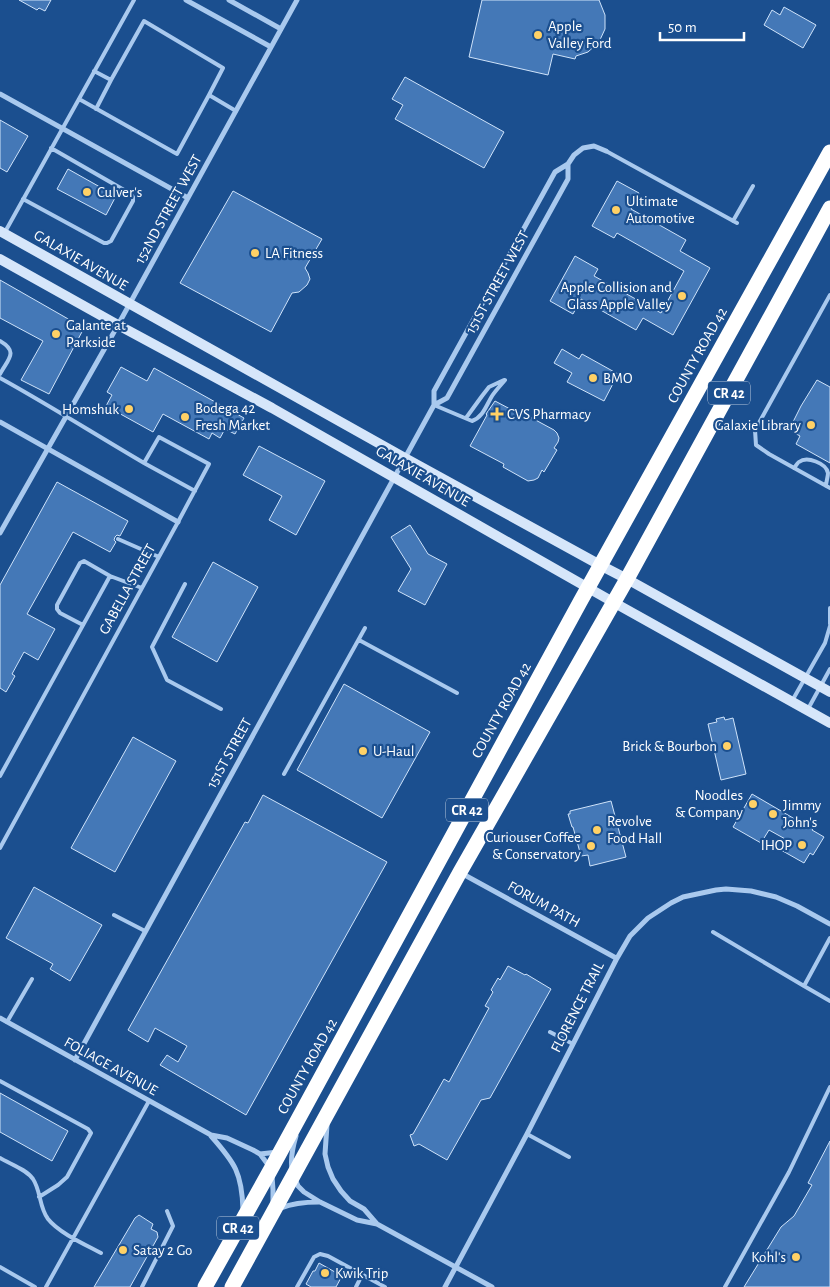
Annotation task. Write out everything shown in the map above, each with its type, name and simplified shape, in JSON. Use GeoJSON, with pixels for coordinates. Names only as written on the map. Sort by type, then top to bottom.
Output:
{"type":"FeatureCollection","features":[{"type":"Feature","properties":{"kind":"highway","name":"COUNTY ROAD 42"},"geometry":{"type":"LineString","coordinates":[[205,1287],[304,1110],[600,565],[830,152]]}},
{"type":"Feature","properties":{"kind":"highway","name":"CR 42"},"geometry":{"type":"LineString","coordinates":[[232,1287],[460,872],[627,579],[830,208]]}},
{"type":"Feature","properties":{"kind":"street"},"geometry":{"type":"LineString","coordinates":[[186,0],[271,47]]}},
{"type":"Feature","properties":{"kind":"street"},"geometry":{"type":"LineString","coordinates":[[229,0],[282,29]]}},
{"type":"Feature","properties":{"kind":"street","name":"152ND STREET WEST"},"geometry":{"type":"LineString","coordinates":[[0,533],[118,325],[297,0]]}},
{"type":"Feature","properties":{"kind":"street"},"geometry":{"type":"LineString","coordinates":[[0,94],[188,198]]}},
{"type":"Feature","properties":{"kind":"street","name":"151ST STREET WEST"},"geometry":{"type":"LineString","coordinates":[[405,458],[434,405],[434,391],[555,172],[568,164],[574,155],[584,148],[594,146],[606,151]]}},
{"type":"Feature","properties":{"kind":"street","name":"151ST STREET WEST"},"geometry":{"type":"LineString","coordinates":[[434,405],[447,398],[568,179],[568,164]]}},
{"type":"Feature","properties":{"kind":"street","name":"GALAXIE AVENUE"},"geometry":{"type":"LineString","coordinates":[[2,232],[405,458],[830,692]]}},
{"type":"Feature","properties":{"kind":"street","name":"GALAXIE AVENUE"},"geometry":{"type":"LineString","coordinates":[[0,259],[272,408],[830,723]]}},
{"type":"Feature","properties":{"kind":"street"},"geometry":{"type":"LineString","coordinates":[[0,422],[178,522]]}},
{"type":"Feature","properties":{"kind":"street","name":"151ST STREET"},"geometry":{"type":"LineString","coordinates":[[74,1060],[405,458]]}},
{"type":"Feature","properties":{"kind":"street","name":"FORUM PATH"},"geometry":{"type":"LineString","coordinates":[[460,872],[616,958]]}},
{"type":"Feature","properties":{"kind":"street","name":"FLORENCE TRAIL"},"geometry":{"type":"LineString","coordinates":[[445,1287],[527,1134],[616,958],[630,936],[648,918],[671,903],[683,898],[726,889],[751,891],[776,897],[830,924]]}},
{"type":"Feature","properties":{"kind":"street","name":"FOLIAGE AVENUE"},"geometry":{"type":"LineString","coordinates":[[0,1018],[211,1135],[227,1138],[260,1154],[271,1169]]}},
{"type":"Feature","properties":{"kind":"street"},"geometry":{"type":"LineString","coordinates":[[304,1110],[291,1163],[298,1186],[304,1192],[357,1220],[377,1224],[492,1287]]}},
{"type":"Feature","properties":{"kind":"street"},"geometry":{"type":"LineString","coordinates":[[328,1115],[325,1154],[330,1173],[341,1191],[350,1200],[364,1209],[377,1224]]}},
{"type":"Feature","properties":{"kind":"street","name":"FOLIAGE AVENUE"},"geometry":{"type":"LineString","coordinates":[[211,1135],[230,1158],[238,1173],[242,1186],[243,1218]]}},
{"type":"Feature","properties":{"kind":"street"},"geometry":{"type":"LineString","coordinates":[[260,1154],[281,1151]]}},
{"type":"Feature","properties":{"kind":"street"},"geometry":{"type":"LineString","coordinates":[[271,1169],[273,1214],[291,1204],[320,1202]]}},
{"type":"Feature","properties":{"kind":"lane"},"geometry":{"type":"LineString","coordinates":[[2,232],[23,199],[134,0]]}},
{"type":"Feature","properties":{"kind":"lane"},"geometry":{"type":"LineString","coordinates":[[79,99],[96,109],[177,154],[223,68],[144,21],[96,109]]}},
{"type":"Feature","properties":{"kind":"lane"},"geometry":{"type":"LineString","coordinates":[[94,71],[111,80]]}},
{"type":"Feature","properties":{"kind":"lane"},"geometry":{"type":"LineString","coordinates":[[209,95],[236,111]]}},
{"type":"Feature","properties":{"kind":"lane"},"geometry":{"type":"LineString","coordinates":[[23,199],[104,243],[111,241],[116,233],[133,201],[131,194],[51,148]]}},
{"type":"Feature","properties":{"kind":"lane"},"geometry":{"type":"LineString","coordinates":[[606,151],[735,222],[753,186]]}},
{"type":"Feature","properties":{"kind":"lane"},"geometry":{"type":"LineString","coordinates":[[794,468],[799,462],[813,460],[828,472],[828,487],[794,468],[769,454],[756,445],[756,430],[830,295]]}},
{"type":"Feature","properties":{"kind":"lane"},"geometry":{"type":"LineString","coordinates":[[0,340],[11,349],[11,354],[0,376],[144,463],[195,491]]}},
{"type":"Feature","properties":{"kind":"lane"},"geometry":{"type":"LineString","coordinates":[[434,405],[472,421],[478,419],[505,380],[489,387],[466,418]]}},
{"type":"Feature","properties":{"kind":"lane","name":"GABELLA STREET"},"geometry":{"type":"LineString","coordinates":[[0,848],[2,839],[209,464],[159,437],[144,463]]}},
{"type":"Feature","properties":{"kind":"lane"},"geometry":{"type":"LineString","coordinates":[[118,539],[159,557]]}},
{"type":"Feature","properties":{"kind":"lane"},"geometry":{"type":"LineString","coordinates":[[84,625],[60,613],[57,609],[80,563],[84,561],[110,576],[142,588]]}},
{"type":"Feature","properties":{"kind":"lane"},"geometry":{"type":"LineString","coordinates":[[0,776],[110,576]]}},
{"type":"Feature","properties":{"kind":"lane"},"geometry":{"type":"LineString","coordinates":[[185,584],[152,647],[167,680],[221,709]]}},
{"type":"Feature","properties":{"kind":"lane"},"geometry":{"type":"LineString","coordinates":[[792,702],[825,643],[830,625],[830,608]]}},
{"type":"Feature","properties":{"kind":"lane"},"geometry":{"type":"LineString","coordinates":[[284,774],[365,628]]}},
{"type":"Feature","properties":{"kind":"lane"},"geometry":{"type":"LineString","coordinates":[[358,640],[458,694]]}},
{"type":"Feature","properties":{"kind":"lane"},"geometry":{"type":"LineString","coordinates":[[807,711],[830,669]]}},
{"type":"Feature","properties":{"kind":"lane"},"geometry":{"type":"LineString","coordinates":[[114,915],[145,931]]}},
{"type":"Feature","properties":{"kind":"lane"},"geometry":{"type":"LineString","coordinates":[[713,932],[830,1001]]}},
{"type":"Feature","properties":{"kind":"lane"},"geometry":{"type":"LineString","coordinates":[[804,986],[830,938]]}},
{"type":"Feature","properties":{"kind":"lane"},"geometry":{"type":"LineString","coordinates":[[8,1022],[32,979]]}},
{"type":"Feature","properties":{"kind":"lane"},"geometry":{"type":"LineString","coordinates":[[550,1032],[573,1044]]}},
{"type":"Feature","properties":{"kind":"lane"},"geometry":{"type":"LineString","coordinates":[[0,1081],[88,1129],[90,1133],[67,1177],[40,1197]]}},
{"type":"Feature","properties":{"kind":"lane"},"geometry":{"type":"LineString","coordinates":[[725,1287],[789,1172],[830,1087]]}},
{"type":"Feature","properties":{"kind":"lane"},"geometry":{"type":"LineString","coordinates":[[46,1287],[149,1101]]}},
{"type":"Feature","properties":{"kind":"lane"},"geometry":{"type":"LineString","coordinates":[[527,1134],[569,1157]]}},
{"type":"Feature","properties":{"kind":"lane"},"geometry":{"type":"LineString","coordinates":[[0,1158],[27,1173],[33,1179],[44,1212],[54,1225],[101,1253]]}},
{"type":"Feature","properties":{"kind":"lane"},"geometry":{"type":"LineString","coordinates":[[142,1287],[173,1226],[167,1212]]}},
{"type":"Feature","properties":{"kind":"lane"},"geometry":{"type":"LineString","coordinates":[[297,1287],[314,1257],[320,1254],[328,1256],[385,1287]]}},
{"type":"Feature","properties":{"kind":"lane"},"geometry":{"type":"LineString","coordinates":[[0,1267],[36,1287]]}},
{"type":"Feature","properties":{"kind":"lane"},"geometry":{"type":"LineString","coordinates":[[356,1287],[362,1275]]}},
{"type":"Feature","properties":{"kind":"building"},"geometry":{"type":"Polygon","coordinates":[[[19,0],[51,0],[45,11],[39,8],[37,10],[19,0]]]}},
{"type":"Feature","properties":{"kind":"building","name":"Apple Valley Ford"},"geometry":{"type":"Polygon","coordinates":[[[482,0],[599,0],[605,15],[605,29],[599,42],[588,52],[576,56],[575,59],[553,54],[548,75],[469,57],[482,0]]]}},
{"type":"Feature","properties":{"kind":"building"},"geometry":{"type":"Polygon","coordinates":[[[784,7],[816,25],[803,48],[764,25],[772,10],[780,15],[784,7]]]}},
{"type":"Feature","properties":{"kind":"building"},"geometry":{"type":"Polygon","coordinates":[[[405,77],[504,132],[484,168],[395,119],[403,105],[392,99],[405,77]]]}},
{"type":"Feature","properties":{"kind":"building"},"geometry":{"type":"Polygon","coordinates":[[[0,120],[28,136],[7,172],[0,168],[0,120]]]}},
{"type":"Feature","properties":{"kind":"building","name":"Culver's"},"geometry":{"type":"Polygon","coordinates":[[[68,169],[116,196],[106,215],[57,189],[68,169]]]}},
{"type":"Feature","properties":{"kind":"building"},"geometry":{"type":"Polygon","coordinates":[[[617,181],[639,193],[631,209],[686,240],[680,251],[710,268],[673,335],[643,318],[636,330],[581,299],[573,314],[550,301],[575,256],[598,269],[594,276],[661,313],[684,271],[617,233],[614,238],[592,226],[617,181]]]}},
{"type":"Feature","properties":{"kind":"building","name":"LA Fitness"},"geometry":{"type":"Polygon","coordinates":[[[233,191],[322,239],[305,268],[310,279],[307,285],[299,292],[292,293],[271,332],[180,283],[233,191]]]}},
{"type":"Feature","properties":{"kind":"building","name":"Galante at Parkside"},"geometry":{"type":"Polygon","coordinates":[[[0,280],[84,328],[49,394],[21,380],[43,341],[0,318],[0,280]]]}},
{"type":"Feature","properties":{"kind":"building","name":"BMO"},"geometry":{"type":"Polygon","coordinates":[[[562,349],[579,359],[582,354],[618,374],[604,401],[567,382],[572,373],[554,363],[562,349]]]}},
{"type":"Feature","properties":{"kind":"building"},"geometry":{"type":"Polygon","coordinates":[[[121,367],[147,381],[154,368],[244,418],[235,434],[225,429],[220,438],[212,433],[209,439],[163,414],[153,432],[106,406],[112,395],[107,392],[121,367]]]}},
{"type":"Feature","properties":{"kind":"building","name":"Galaxie Library"},"geometry":{"type":"Polygon","coordinates":[[[817,380],[830,387],[830,463],[796,444],[800,436],[789,430],[817,380]]]}},
{"type":"Feature","properties":{"kind":"building","name":"CVS Pharmacy"},"geometry":{"type":"Polygon","coordinates":[[[495,401],[529,419],[530,417],[557,433],[559,438],[554,448],[557,450],[544,472],[542,470],[538,478],[528,481],[503,467],[504,464],[470,446],[486,414],[495,401]]]}},
{"type":"Feature","properties":{"kind":"building"},"geometry":{"type":"Polygon","coordinates":[[[259,446],[325,481],[296,535],[269,520],[282,496],[243,475],[259,446]]]}},
{"type":"Feature","properties":{"kind":"building"},"geometry":{"type":"Polygon","coordinates":[[[57,482],[128,521],[120,536],[117,535],[115,537],[114,540],[116,542],[110,552],[73,532],[27,614],[55,629],[38,660],[24,652],[12,674],[15,676],[6,692],[0,688],[0,585],[57,482]]]}},
{"type":"Feature","properties":{"kind":"building"},"geometry":{"type":"Polygon","coordinates":[[[410,525],[428,554],[447,564],[425,605],[398,591],[411,569],[391,537],[410,525]]]}},
{"type":"Feature","properties":{"kind":"building"},"geometry":{"type":"Polygon","coordinates":[[[213,562],[258,587],[217,662],[172,637],[213,562]]]}},
{"type":"Feature","properties":{"kind":"building","name":"U-Haul"},"geometry":{"type":"Polygon","coordinates":[[[344,684],[430,732],[382,818],[297,770],[344,684]]]}},
{"type":"Feature","properties":{"kind":"building"},"geometry":{"type":"Polygon","coordinates":[[[724,717],[725,720],[733,718],[746,774],[721,780],[708,724],[717,722],[716,719],[724,717]]]}},
{"type":"Feature","properties":{"kind":"building"},"geometry":{"type":"Polygon","coordinates":[[[133,737],[176,761],[115,872],[71,848],[133,737]]]}},
{"type":"Feature","properties":{"kind":"building"},"geometry":{"type":"Polygon","coordinates":[[[752,794],[805,825],[807,821],[815,826],[812,830],[824,837],[813,855],[810,853],[804,863],[781,850],[787,840],[769,830],[761,843],[733,827],[752,794]]]}},
{"type":"Feature","properties":{"kind":"building"},"geometry":{"type":"Polygon","coordinates":[[[263,795],[387,862],[246,1115],[160,1065],[167,1055],[178,1062],[187,1046],[155,1028],[148,1042],[128,1030],[245,822],[248,823],[263,795]]]}},
{"type":"Feature","properties":{"kind":"building","name":"Revolve Food Hall"},"geometry":{"type":"Polygon","coordinates":[[[611,801],[626,857],[590,866],[588,855],[581,856],[568,814],[570,814],[570,811],[611,801]]]}},
{"type":"Feature","properties":{"kind":"building"},"geometry":{"type":"Polygon","coordinates":[[[34,887],[102,925],[70,981],[50,969],[53,964],[6,938],[34,887]]]}},
{"type":"Feature","properties":{"kind":"building"},"geometry":{"type":"Polygon","coordinates":[[[508,966],[551,989],[490,1098],[481,1100],[447,1160],[419,1144],[414,1146],[410,1135],[413,1134],[444,1079],[449,1082],[489,1008],[485,1006],[493,992],[491,990],[498,978],[500,980],[508,966]]]}},
{"type":"Feature","properties":{"kind":"building"},"geometry":{"type":"Polygon","coordinates":[[[0,1093],[68,1131],[52,1161],[0,1132],[0,1093]]]}},
{"type":"Feature","properties":{"kind":"building","name":"Kohl's"},"geometry":{"type":"Polygon","coordinates":[[[830,1141],[830,1287],[744,1287],[781,1227],[794,1216],[812,1185],[808,1183],[830,1141]]]}},
{"type":"Feature","properties":{"kind":"building"},"geometry":{"type":"Polygon","coordinates":[[[139,1215],[153,1224],[151,1229],[157,1232],[158,1237],[130,1287],[94,1287],[135,1218],[139,1215]]]}},
{"type":"Feature","properties":{"kind":"building","name":"Kwik Trip"},"geometry":{"type":"Polygon","coordinates":[[[319,1263],[342,1276],[336,1287],[311,1287],[306,1284],[319,1263]]]}},
{"type":"Feature","properties":{"kind":"place","name":"Apple Valley Ford"},"geometry":{"type":"Point","coordinates":[538,35]}},
{"type":"Feature","properties":{"kind":"place","name":"Culver's"},"geometry":{"type":"Point","coordinates":[87,192]}},
{"type":"Feature","properties":{"kind":"place","name":"Ultimate Automotive"},"geometry":{"type":"Point","coordinates":[616,210]}},
{"type":"Feature","properties":{"kind":"place","name":"LA Fitness"},"geometry":{"type":"Point","coordinates":[255,253]}},
{"type":"Feature","properties":{"kind":"place","name":"Apple Collision and Glass Apple Valley"},"geometry":{"type":"Point","coordinates":[682,296]}},
{"type":"Feature","properties":{"kind":"place","name":"Galante at Parkside"},"geometry":{"type":"Point","coordinates":[56,334]}},
{"type":"Feature","properties":{"kind":"place","name":"BMO"},"geometry":{"type":"Point","coordinates":[593,378]}},
{"type":"Feature","properties":{"kind":"place","name":"Homshuk"},"geometry":{"type":"Point","coordinates":[129,409]}},
{"type":"Feature","properties":{"kind":"place","name":"CVS Pharmacy"},"geometry":{"type":"Point","coordinates":[497,414]}},
{"type":"Feature","properties":{"kind":"place","name":"Bodega 42 Fresh Market"},"geometry":{"type":"Point","coordinates":[185,417]}},
{"type":"Feature","properties":{"kind":"place","name":"Galaxie Library"},"geometry":{"type":"Point","coordinates":[811,425]}},
{"type":"Feature","properties":{"kind":"place","name":"Brick & Bourbon"},"geometry":{"type":"Point","coordinates":[727,746]}},
{"type":"Feature","properties":{"kind":"place","name":"U-Haul"},"geometry":{"type":"Point","coordinates":[363,751]}},
{"type":"Feature","properties":{"kind":"place","name":"Noodles & Company"},"geometry":{"type":"Point","coordinates":[753,804]}},
{"type":"Feature","properties":{"kind":"place","name":"Jimmy John's"},"geometry":{"type":"Point","coordinates":[773,814]}},
{"type":"Feature","properties":{"kind":"place","name":"Revolve Food Hall"},"geometry":{"type":"Point","coordinates":[597,830]}},
{"type":"Feature","properties":{"kind":"place","name":"IHOP"},"geometry":{"type":"Point","coordinates":[802,845]}},
{"type":"Feature","properties":{"kind":"place","name":"Curiouser Coffee & Conservatory"},"geometry":{"type":"Point","coordinates":[591,846]}},
{"type":"Feature","properties":{"kind":"place","name":"Satay 2 Go"},"geometry":{"type":"Point","coordinates":[123,1250]}},
{"type":"Feature","properties":{"kind":"place","name":"Kohl's"},"geometry":{"type":"Point","coordinates":[796,1257]}},
{"type":"Feature","properties":{"kind":"place","name":"Kwik Trip"},"geometry":{"type":"Point","coordinates":[325,1273]}}]}
